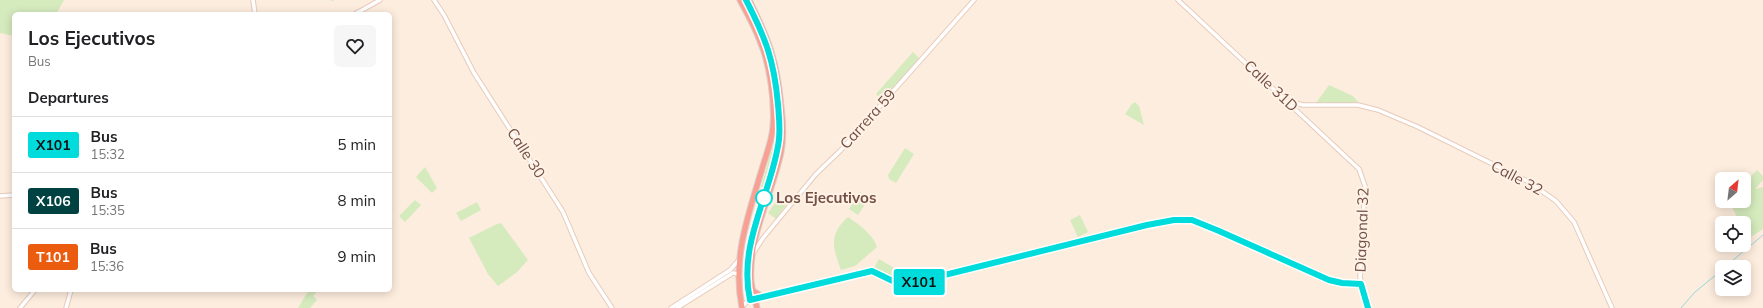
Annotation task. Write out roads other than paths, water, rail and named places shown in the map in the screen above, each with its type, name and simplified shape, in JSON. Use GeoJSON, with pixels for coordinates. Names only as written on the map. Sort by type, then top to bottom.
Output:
{"type":"FeatureCollection","features":[{"type":"Feature","properties":{"kind":"highway"},"geometry":{"type":"LineString","coordinates":[[740,0],[759,37],[764,52],[770,82],[773,121],[770,142],[743,232],[738,261],[742,307]]}},
{"type":"Feature","properties":{"kind":"highway"},"geometry":{"type":"LineString","coordinates":[[749,0],[766,33],[775,61],[783,133],[778,164],[752,254],[751,280],[757,307]]}},
{"type":"Feature","properties":{"kind":"highway"},"geometry":{"type":"LineString","coordinates":[[753,291],[763,297]]}},
{"type":"Feature","properties":{"kind":"street"},"geometry":{"type":"LineString","coordinates":[[253,0],[255,12]]}},
{"type":"Feature","properties":{"kind":"street"},"geometry":{"type":"LineString","coordinates":[[359,12],[380,0]]}},
{"type":"Feature","properties":{"kind":"street","name":"Calle 30"},"geometry":{"type":"LineString","coordinates":[[434,0],[444,15],[474,73],[563,212],[591,277],[612,308]]}},
{"type":"Feature","properties":{"kind":"street","name":"Carrera 59"},"geometry":{"type":"LineString","coordinates":[[752,254],[763,238],[816,174],[844,146],[974,0]]}},
{"type":"Feature","properties":{"kind":"street","name":"Calle 31D"},"geometry":{"type":"LineString","coordinates":[[1179,1],[1353,161],[1362,175]]}},
{"type":"Feature","properties":{"kind":"street","name":"Calle 32"},"geometry":{"type":"LineString","coordinates":[[1287,101],[1303,105],[1337,104],[1365,106],[1391,115],[1527,181],[1556,201],[1569,214],[1577,227],[1612,308]]}},
{"type":"Feature","properties":{"kind":"street","name":"Diagonal 32"},"geometry":{"type":"LineString","coordinates":[[1362,175],[1365,186],[1360,270],[1361,284],[1368,308]]}},
{"type":"Feature","properties":{"kind":"street"},"geometry":{"type":"LineString","coordinates":[[0,196],[12,195]]}},
{"type":"Feature","properties":{"kind":"street"},"geometry":{"type":"LineString","coordinates":[[742,307],[747,301],[872,271],[901,285],[912,284],[1147,225],[1182,219],[1192,220],[1219,231],[1329,280],[1342,283],[1361,284]]}},
{"type":"Feature","properties":{"kind":"street"},"geometry":{"type":"LineString","coordinates":[[756,237],[758,239],[763,238]]}},
{"type":"Feature","properties":{"kind":"street"},"geometry":{"type":"LineString","coordinates":[[671,308],[730,270],[738,261]]}},
{"type":"Feature","properties":{"kind":"street"},"geometry":{"type":"LineString","coordinates":[[677,308],[733,273],[738,274]]}},
{"type":"Feature","properties":{"kind":"street"},"geometry":{"type":"LineString","coordinates":[[20,308],[33,292]]}},
{"type":"Feature","properties":{"kind":"street"},"geometry":{"type":"LineString","coordinates":[[66,308],[70,292]]}},
{"type":"Feature","properties":{"kind":"street"},"geometry":{"type":"LineString","coordinates":[[757,307],[763,297]]}},
{"type":"Feature","properties":{"kind":"waterway"},"geometry":{"type":"LineString","coordinates":[[1733,260],[1763,235]]}},
{"type":"Feature","properties":{"kind":"waterway"},"geometry":{"type":"LineString","coordinates":[[1681,308],[1695,292],[1715,276]]}},
{"type":"Feature","properties":{"kind":"place","name":"Los Ejecutivos"},"geometry":{"type":"Point","coordinates":[764,198]}}]}
